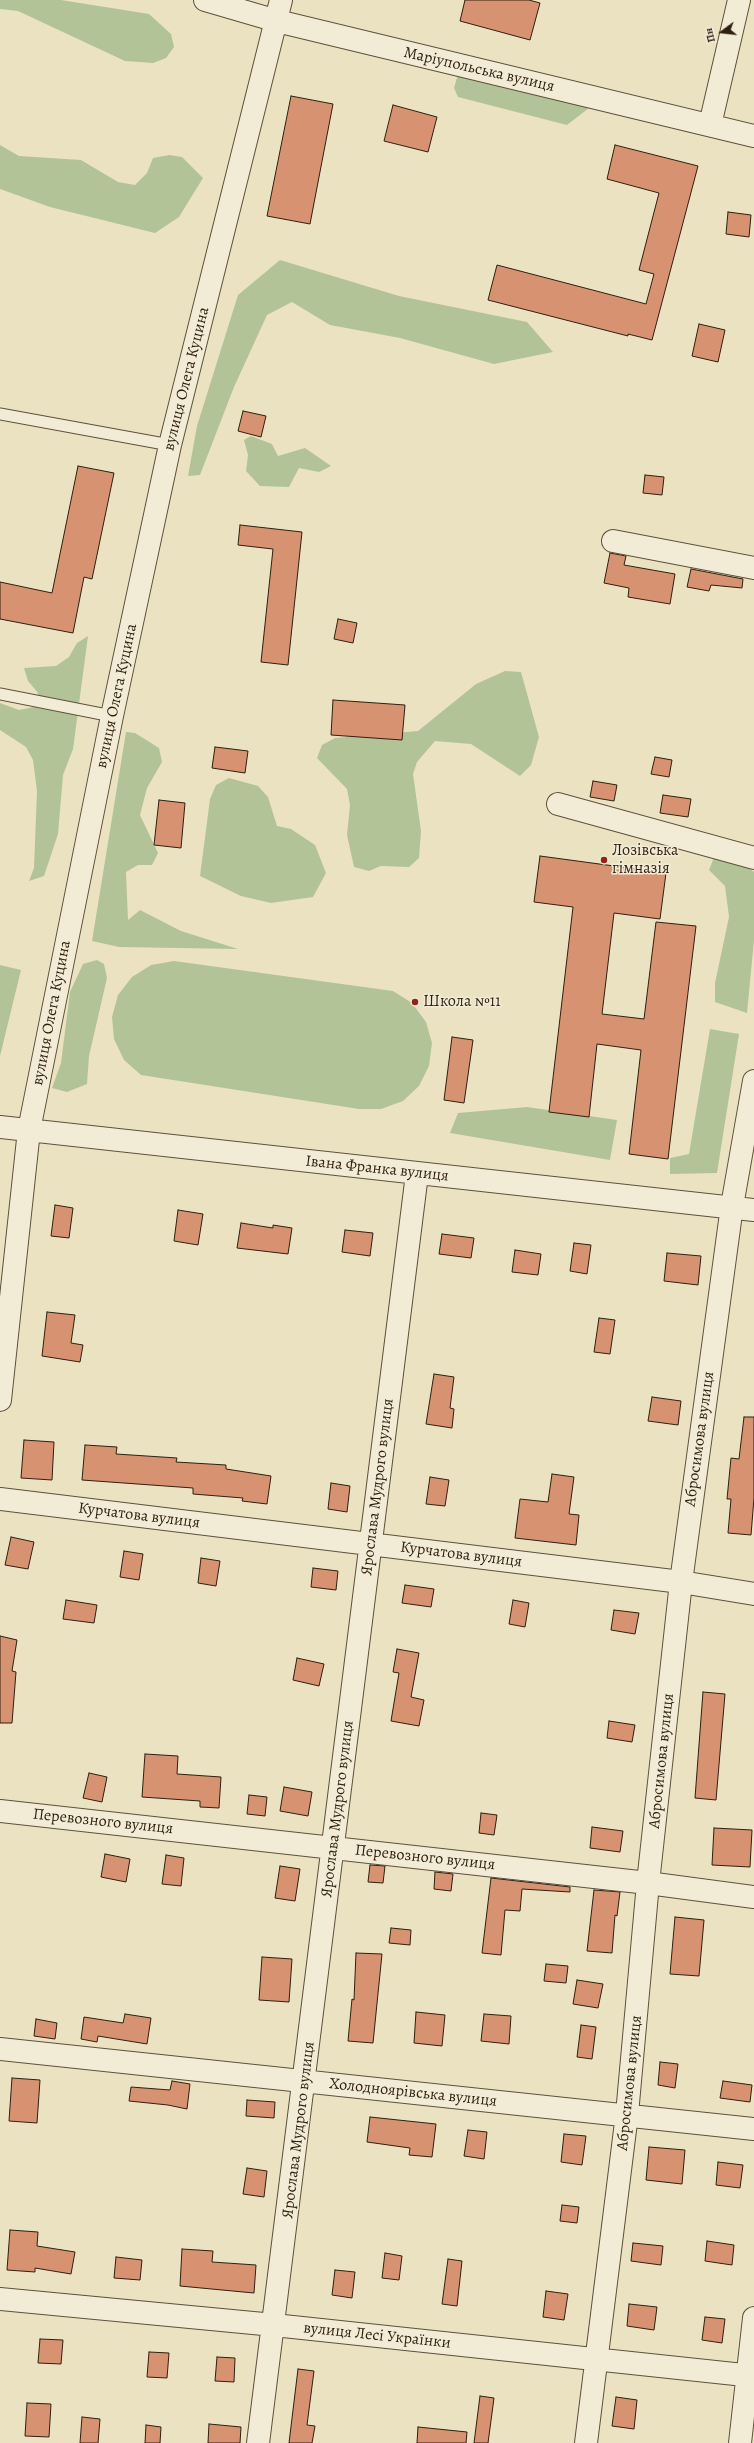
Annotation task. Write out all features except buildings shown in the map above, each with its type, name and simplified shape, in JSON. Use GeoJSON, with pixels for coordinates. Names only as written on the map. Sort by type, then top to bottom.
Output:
{"type":"FeatureCollection","features":[{"type":"Feature","properties":{"kind":"street","name":"Маріупольська вулиця"},"geometry":{"type":"LineString","coordinates":[[205,0],[277,21],[754,136]]}},
{"type":"Feature","properties":{"kind":"street","name":"вулиця Олега Куцина"},"geometry":{"type":"LineString","coordinates":[[0,1400],[29,1130],[112,716],[170,445],[277,21],[281,0]]}},
{"type":"Feature","properties":{"kind":"street"},"geometry":{"type":"LineString","coordinates":[[710,125],[739,0]]}},
{"type":"Feature","properties":{"kind":"street"},"geometry":{"type":"LineString","coordinates":[[613,541],[754,568]]}},
{"type":"Feature","properties":{"kind":"street"},"geometry":{"type":"LineString","coordinates":[[558,804],[754,858]]}},
{"type":"Feature","properties":{"kind":"street","name":"Абросимова вулиця"},"geometry":{"type":"LineString","coordinates":[[586,2443],[598,2358],[627,2114],[648,1883],[681,1582],[732,1206],[754,1081]]}},
{"type":"Feature","properties":{"kind":"street","name":"Івана Франка вулиця"},"geometry":{"type":"LineString","coordinates":[[0,1127],[417,1174],[732,1206],[754,1210]]}},
{"type":"Feature","properties":{"kind":"street","name":"Ярослава Мудрого вулиця"},"geometry":{"type":"LineString","coordinates":[[258,2443],[305,2082],[417,1174]]}},
{"type":"Feature","properties":{"kind":"street","name":"Курчатова вулиця"},"geometry":{"type":"LineString","coordinates":[[0,1499],[681,1582],[754,1594]]}},
{"type":"Feature","properties":{"kind":"street","name":"Перевозного вулиця"},"geometry":{"type":"LineString","coordinates":[[0,1811],[333,1847],[648,1883],[754,1897]]}},
{"type":"Feature","properties":{"kind":"street","name":"Холодноярівська вулиця"},"geometry":{"type":"LineString","coordinates":[[0,2049],[754,2128]]}},
{"type":"Feature","properties":{"kind":"street","name":"вулиця Лесі Українки"},"geometry":{"type":"LineString","coordinates":[[0,2299],[598,2358],[750,2376]]}},
{"type":"Feature","properties":{"kind":"street"},"geometry":{"type":"LineString","coordinates":[[740,2443],[750,2376],[754,2318]]}},
{"type":"Feature","properties":{"kind":"lane"},"geometry":{"type":"LineString","coordinates":[[0,414],[170,445]]}},
{"type":"Feature","properties":{"kind":"lane"},"geometry":{"type":"LineString","coordinates":[[0,694],[112,716]]}},
{"type":"Feature","properties":{"kind":"green space"},"geometry":{"type":"Polygon","coordinates":[[[0,0],[61,0],[149,14],[171,34],[174,47],[166,58],[153,63],[125,61],[18,11],[0,9],[0,0]]]}},
{"type":"Feature","properties":{"kind":"green space"},"geometry":{"type":"Polygon","coordinates":[[[459,71],[526,79],[589,108],[567,125],[458,97],[454,88],[459,71]]]}},
{"type":"Feature","properties":{"kind":"green space"},"geometry":{"type":"Polygon","coordinates":[[[0,145],[19,156],[81,160],[118,182],[135,185],[147,173],[153,158],[169,155],[182,157],[203,178],[179,217],[155,233],[50,207],[0,189],[0,145]]]}},
{"type":"Feature","properties":{"kind":"green space"},"geometry":{"type":"Polygon","coordinates":[[[280,260],[399,296],[527,322],[553,352],[494,364],[400,338],[330,325],[292,302],[267,315],[234,387],[200,475],[188,476],[197,426],[238,295],[280,260]]]}},
{"type":"Feature","properties":{"kind":"green space"},"geometry":{"type":"Polygon","coordinates":[[[251,436],[272,444],[278,456],[305,448],[331,466],[319,472],[299,468],[289,487],[260,486],[246,471],[248,455],[244,440],[251,436]]]}},
{"type":"Feature","properties":{"kind":"green space"},"geometry":{"type":"Polygon","coordinates":[[[88,636],[73,749],[63,775],[58,834],[44,876],[29,881],[34,868],[37,791],[33,760],[26,747],[0,730],[0,703],[19,710],[34,707],[38,693],[28,681],[24,668],[56,666],[69,657],[77,643],[88,636]]]}},
{"type":"Feature","properties":{"kind":"green space"},"geometry":{"type":"Polygon","coordinates":[[[505,671],[521,672],[539,737],[531,765],[520,776],[471,744],[435,741],[417,762],[413,774],[421,831],[419,858],[409,867],[381,866],[369,871],[354,867],[347,835],[350,805],[347,789],[317,758],[322,745],[335,738],[418,731],[476,684],[505,671]]]}},
{"type":"Feature","properties":{"kind":"green space"},"geometry":{"type":"Polygon","coordinates":[[[126,732],[135,733],[159,748],[162,762],[147,788],[140,815],[158,853],[152,865],[138,865],[126,872],[128,920],[140,910],[181,931],[238,949],[119,947],[92,941],[126,732]]]}},
{"type":"Feature","properties":{"kind":"green space"},"geometry":{"type":"Polygon","coordinates":[[[229,778],[258,786],[268,797],[277,826],[291,829],[315,845],[326,873],[313,897],[271,903],[241,896],[200,876],[210,799],[216,785],[229,778]]]}},
{"type":"Feature","properties":{"kind":"green space"},"geometry":{"type":"Polygon","coordinates":[[[717,850],[728,850],[754,872],[754,940],[747,1013],[715,1002],[715,983],[729,917],[725,886],[709,870],[717,850]]]}},
{"type":"Feature","properties":{"kind":"green space"},"geometry":{"type":"Polygon","coordinates":[[[97,960],[104,964],[107,978],[89,1056],[87,1084],[67,1092],[52,1088],[61,1063],[70,992],[83,964],[97,960]]]}},
{"type":"Feature","properties":{"kind":"green space"},"geometry":{"type":"Polygon","coordinates":[[[174,961],[393,991],[412,1003],[426,1022],[432,1043],[429,1066],[419,1086],[403,1101],[381,1109],[359,1109],[141,1075],[124,1060],[114,1039],[112,1017],[118,995],[132,977],[151,965],[174,961]]]}},
{"type":"Feature","properties":{"kind":"green space"},"geometry":{"type":"Polygon","coordinates":[[[0,965],[21,970],[0,1056],[0,965]]]}},
{"type":"Feature","properties":{"kind":"green space"},"geometry":{"type":"Polygon","coordinates":[[[710,1029],[739,1034],[717,1173],[670,1174],[670,1158],[689,1154],[710,1029]]]}},
{"type":"Feature","properties":{"kind":"green space"},"geometry":{"type":"Polygon","coordinates":[[[527,1107],[617,1120],[610,1160],[450,1133],[458,1113],[527,1107]]]}},
{"type":"Feature","properties":{"kind":"place","name":"Лозівська гімназія"},"geometry":{"type":"Point","coordinates":[604,860]}},
{"type":"Feature","properties":{"kind":"place","name":"Школа №11"},"geometry":{"type":"Point","coordinates":[415,1002]}}]}
